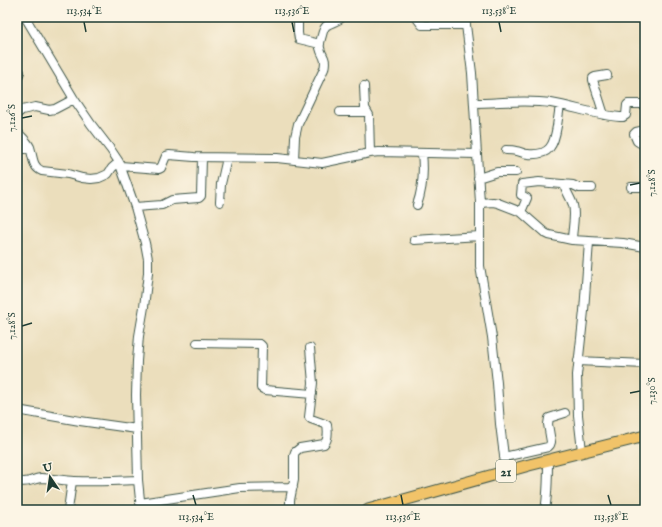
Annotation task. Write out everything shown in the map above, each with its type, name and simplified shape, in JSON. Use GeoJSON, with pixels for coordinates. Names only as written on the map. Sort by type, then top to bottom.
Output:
{"type":"FeatureCollection","features":[{"type":"Feature","properties":{"kind":"highway","name":"21"},"geometry":{"type":"LineString","coordinates":[[370,510],[548,460],[645,436]]}},
{"type":"Feature","properties":{"kind":"street"},"geometry":{"type":"LineString","coordinates":[[25,17],[74,99],[120,164],[146,243],[148,273],[137,361],[138,480],[140,506],[240,488],[293,487]]}},
{"type":"Feature","properties":{"kind":"street"},"geometry":{"type":"LineString","coordinates":[[298,17],[298,33],[300,39],[320,44]]}},
{"type":"Feature","properties":{"kind":"street"},"geometry":{"type":"LineString","coordinates":[[293,159],[298,124],[325,65],[325,60],[320,49],[324,27],[342,17]]}},
{"type":"Feature","properties":{"kind":"street"},"geometry":{"type":"LineString","coordinates":[[416,17],[420,24],[425,26],[466,21],[472,73],[480,203],[480,266],[492,337],[506,472]]}},
{"type":"Feature","properties":{"kind":"street"},"geometry":{"type":"LineString","coordinates":[[604,115],[593,78],[607,75]]}},
{"type":"Feature","properties":{"kind":"street"},"geometry":{"type":"LineString","coordinates":[[364,86],[366,108],[369,115],[370,153]]}},
{"type":"Feature","properties":{"kind":"street"},"geometry":{"type":"LineString","coordinates":[[17,114],[22,110],[35,107],[49,110],[55,109],[74,99]]}},
{"type":"Feature","properties":{"kind":"street"},"geometry":{"type":"LineString","coordinates":[[474,103],[530,102],[560,105],[592,113],[623,117],[626,115],[628,104],[645,104]]}},
{"type":"Feature","properties":{"kind":"street"},"geometry":{"type":"LineString","coordinates":[[506,150],[534,154],[541,153],[550,148],[553,144],[555,136],[560,105]]}},
{"type":"Feature","properties":{"kind":"street"},"geometry":{"type":"LineString","coordinates":[[340,112],[367,112]]}},
{"type":"Feature","properties":{"kind":"street"},"geometry":{"type":"LineString","coordinates":[[645,130],[634,134],[637,141],[645,146]]}},
{"type":"Feature","properties":{"kind":"street"},"geometry":{"type":"LineString","coordinates":[[17,132],[30,148],[34,163],[38,170],[91,179],[104,177],[112,168],[120,164],[159,169],[167,156],[202,158],[277,158],[322,163],[379,152],[477,154]]}},
{"type":"Feature","properties":{"kind":"street"},"geometry":{"type":"LineString","coordinates":[[17,150],[30,148]]}},
{"type":"Feature","properties":{"kind":"street"},"geometry":{"type":"LineString","coordinates":[[417,205],[422,191],[423,182],[422,153]]}},
{"type":"Feature","properties":{"kind":"street"},"geometry":{"type":"LineString","coordinates":[[135,207],[162,205],[172,200],[200,198],[202,158]]}},
{"type":"Feature","properties":{"kind":"street"},"geometry":{"type":"LineString","coordinates":[[220,202],[221,184],[227,158]]}},
{"type":"Feature","properties":{"kind":"street"},"geometry":{"type":"LineString","coordinates":[[478,178],[498,172],[516,172]]}},
{"type":"Feature","properties":{"kind":"street"},"geometry":{"type":"LineString","coordinates":[[521,212],[526,198],[521,194],[522,184],[539,182],[564,184],[579,188],[592,188]]}},
{"type":"Feature","properties":{"kind":"street"},"geometry":{"type":"LineString","coordinates":[[564,184],[566,193],[572,200],[574,208],[572,240]]}},
{"type":"Feature","properties":{"kind":"street"},"geometry":{"type":"LineString","coordinates":[[631,187],[645,187]]}},
{"type":"Feature","properties":{"kind":"street"},"geometry":{"type":"LineString","coordinates":[[480,203],[498,203],[521,212],[549,235],[572,240],[623,243],[645,247]]}},
{"type":"Feature","properties":{"kind":"street"},"geometry":{"type":"LineString","coordinates":[[414,240],[480,236]]}},
{"type":"Feature","properties":{"kind":"street"},"geometry":{"type":"LineString","coordinates":[[582,451],[578,409],[577,375],[584,311],[589,242]]}},
{"type":"Feature","properties":{"kind":"street"},"geometry":{"type":"LineString","coordinates":[[197,343],[260,344],[262,346],[261,388],[264,390],[312,394]]}},
{"type":"Feature","properties":{"kind":"street"},"geometry":{"type":"LineString","coordinates":[[290,510],[290,500],[294,480],[295,452],[300,448],[326,443],[327,436],[327,426],[310,419],[309,417],[313,382],[310,348]]}},
{"type":"Feature","properties":{"kind":"street"},"geometry":{"type":"LineString","coordinates":[[578,361],[645,364]]}},
{"type":"Feature","properties":{"kind":"street"},"geometry":{"type":"LineString","coordinates":[[17,410],[137,429]]}},
{"type":"Feature","properties":{"kind":"street"},"geometry":{"type":"LineString","coordinates":[[504,457],[548,447],[551,442],[548,424],[549,419],[552,416],[565,413]]}},
{"type":"Feature","properties":{"kind":"street"},"geometry":{"type":"LineString","coordinates":[[545,510],[548,493],[548,460]]}},
{"type":"Feature","properties":{"kind":"street"},"geometry":{"type":"LineString","coordinates":[[17,481],[25,482],[37,478],[98,482],[138,480]]}},
{"type":"Feature","properties":{"kind":"street"},"geometry":{"type":"LineString","coordinates":[[68,510],[72,481]]}}]}
